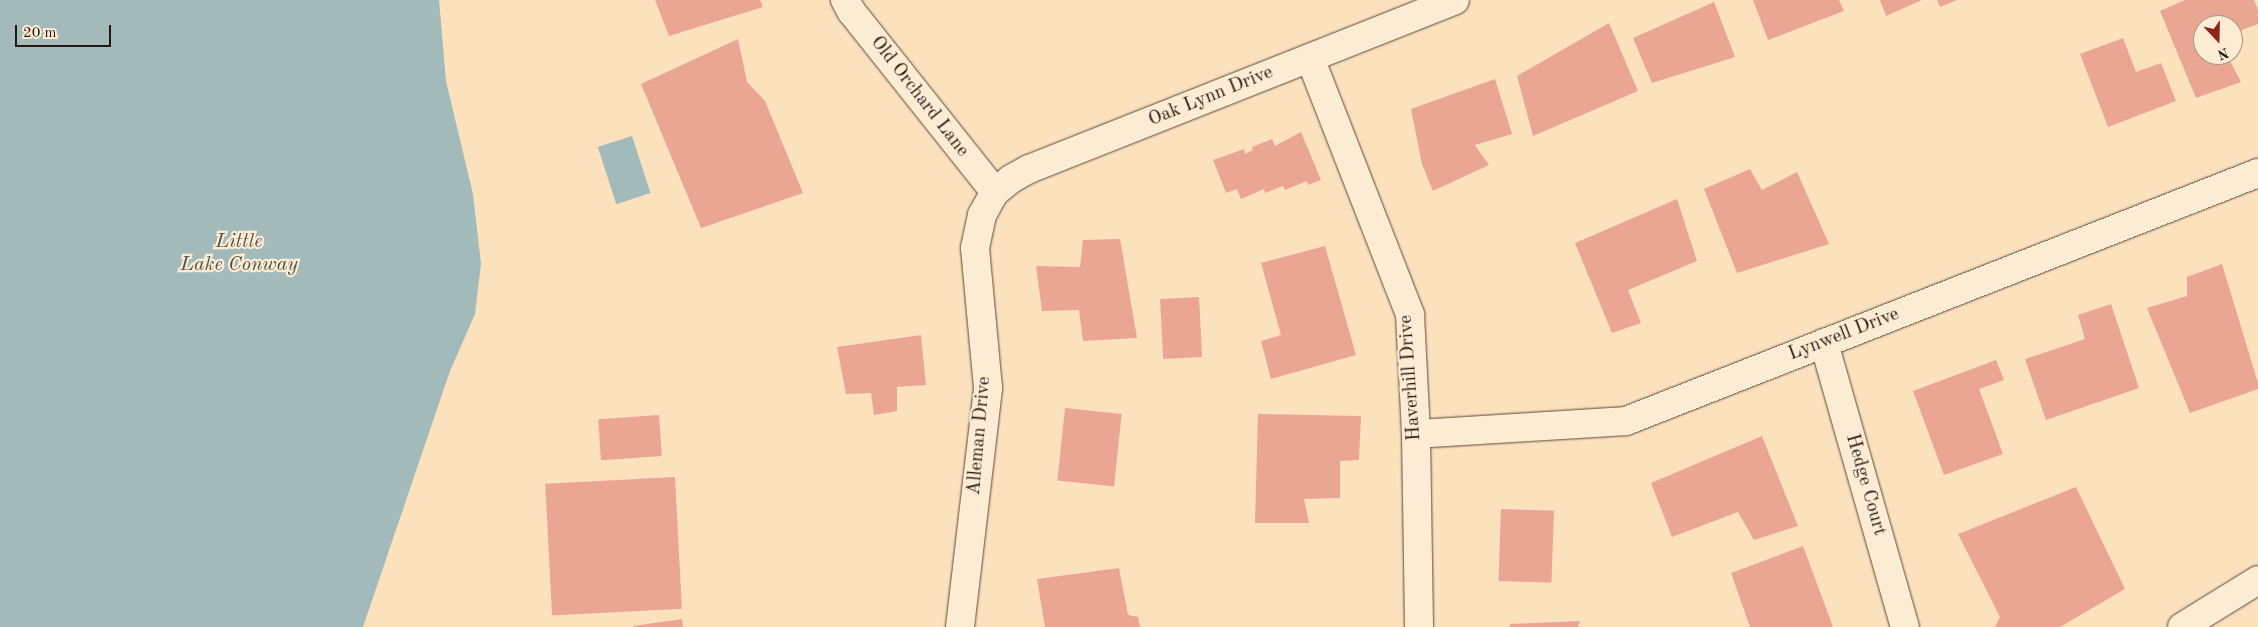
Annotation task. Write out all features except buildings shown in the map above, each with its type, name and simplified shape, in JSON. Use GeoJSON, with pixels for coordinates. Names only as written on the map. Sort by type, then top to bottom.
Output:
{"type":"FeatureCollection","features":[{"type":"Feature","properties":{"kind":"street","name":"Old Orchard Lane"},"geometry":{"type":"LineString","coordinates":[[845,0],[989,204]]}},
{"type":"Feature","properties":{"kind":"street","name":"Oak Lynn Drive"},"geometry":{"type":"LineString","coordinates":[[989,204],[1011,179],[1029,169],[1455,0]]}},
{"type":"Feature","properties":{"kind":"street","name":"Haverhill Drive"},"geometry":{"type":"LineString","coordinates":[[1310,58],[1410,316],[1416,434],[1419,627]]}},
{"type":"Feature","properties":{"kind":"street","name":"Lynwell Drive"},"geometry":{"type":"LineString","coordinates":[[1416,434],[1626,421],[2258,173]]}},
{"type":"Feature","properties":{"kind":"street","name":"Alleman Drive"},"geometry":{"type":"LineString","coordinates":[[960,627],[988,388],[974,248],[989,204]]}},
{"type":"Feature","properties":{"kind":"street","name":"Hedge Court"},"geometry":{"type":"LineString","coordinates":[[1824,343],[1905,627]]}},
{"type":"Feature","properties":{"kind":"street"},"geometry":{"type":"LineString","coordinates":[[2182,627],[2258,580]]}},
{"type":"Feature","properties":{"kind":"water","name":"Little Lake Conway"},"geometry":{"type":"Polygon","coordinates":[[[0,0],[439,0],[446,81],[473,194],[481,264],[475,314],[450,371],[363,627],[0,627],[0,0]]]}},
{"type":"Feature","properties":{"kind":"water"},"geometry":{"type":"Polygon","coordinates":[[[632,136],[651,193],[616,204],[598,147],[632,136]]]}}]}
